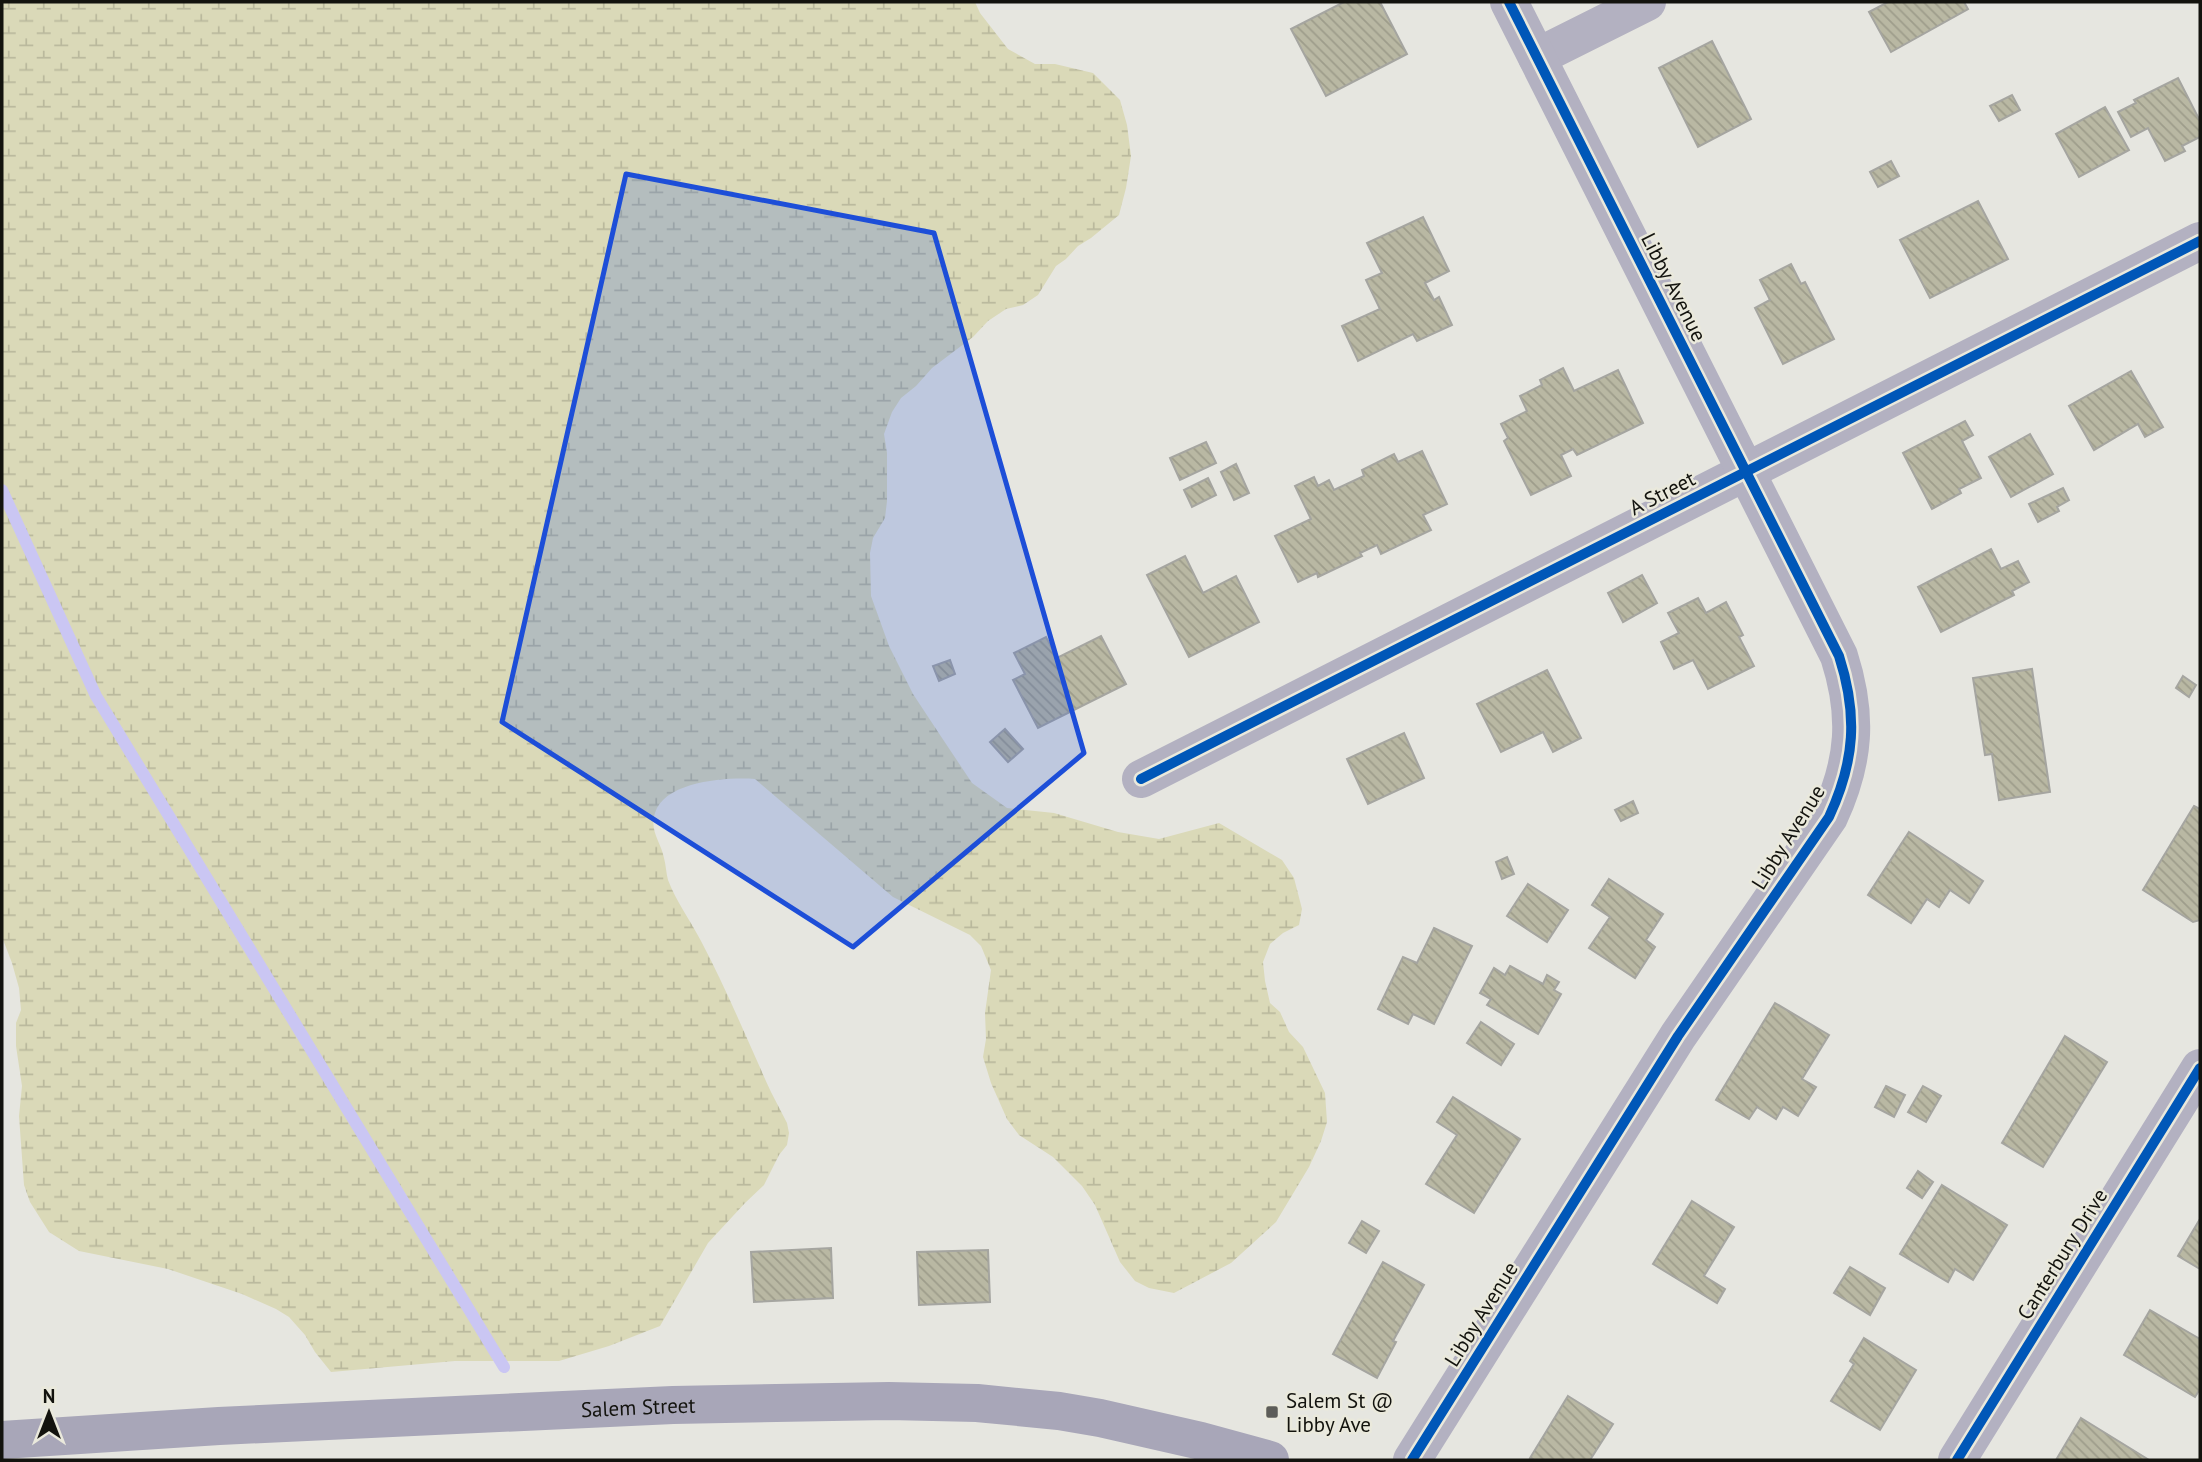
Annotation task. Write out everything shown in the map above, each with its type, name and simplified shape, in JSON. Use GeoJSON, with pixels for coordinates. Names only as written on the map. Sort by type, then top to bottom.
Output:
{"type":"FeatureCollection","features":[{"type":"Feature","properties":{"kind":"main road","name":"Salem Street"},"geometry":{"type":"LineString","coordinates":[[2,1440],[219,1426],[660,1405],[889,1401],[977,1403],[1059,1410],[1201,1441],[1270,1460]]}},
{"type":"Feature","properties":{"kind":"street","name":"Libby Avenue"},"geometry":{"type":"LineString","coordinates":[[1412,1460],[1678,1037],[1829,817],[1843,783],[1851,747],[1852,710],[1845,674],[1831,639],[1509,2]]}},
{"type":"Feature","properties":{"kind":"street"},"geometry":{"type":"LineString","coordinates":[[1537,57],[1647,2]]}},
{"type":"Feature","properties":{"kind":"street","name":"A Street"},"geometry":{"type":"LineString","coordinates":[[1142,779],[2200,242]]}},
{"type":"Feature","properties":{"kind":"street","name":"Canterbury Drive"},"geometry":{"type":"LineString","coordinates":[[1958,1460],[2200,1068]]}},
{"type":"Feature","properties":{"kind":"highlighted area"},"geometry":{"type":"Polygon","coordinates":[[[626,174],[934,233],[1084,753],[853,947],[502,722],[626,174]]]}},
{"type":"Feature","properties":{"kind":"green space"},"geometry":{"type":"Polygon","coordinates":[[[2,2],[975,2],[980,13],[1008,49],[1035,64],[1055,64],[1093,73],[1120,100],[1127,125],[1131,156],[1119,215],[1056,266],[1038,295],[1023,305],[1006,309],[988,321],[901,398],[892,412],[884,434],[887,453],[887,501],[885,518],[873,538],[870,553],[871,596],[889,646],[913,694],[972,783],[1007,808],[1054,813],[1118,832],[1159,839],[1219,823],[1282,860],[1294,878],[1302,909],[1299,925],[1270,944],[1263,962],[1265,981],[1270,1003],[1280,1012],[1289,1032],[1303,1047],[1325,1093],[1327,1122],[1309,1167],[1276,1222],[1231,1263],[1174,1293],[1149,1288],[1135,1281],[1120,1262],[1095,1205],[1082,1186],[1053,1157],[1019,1135],[1007,1119],[983,1057],[991,970],[981,946],[970,935],[893,897],[755,779],[743,779],[698,783],[671,794],[661,802],[653,825],[663,852],[671,888],[720,978],[787,1123],[789,1133],[787,1145],[764,1185],[708,1243],[660,1326],[609,1346],[559,1361],[455,1361],[331,1372],[305,1335],[289,1317],[276,1309],[242,1294],[168,1269],[79,1251],[49,1232],[30,1202],[24,1185],[19,1116],[22,1086],[16,1046],[16,1023],[21,1010],[19,988],[2,937],[2,2]]]}},
{"type":"Feature","properties":{"kind":"building"},"geometry":{"type":"Polygon","coordinates":[[[1344,2],[1380,2],[1407,54],[1326,96],[1291,29],[1344,2]]]}},
{"type":"Feature","properties":{"kind":"building"},"geometry":{"type":"Polygon","coordinates":[[[1888,2],[1964,2],[1968,9],[1891,52],[1869,12],[1888,2]]]}},
{"type":"Feature","properties":{"kind":"building"},"geometry":{"type":"Polygon","coordinates":[[[1712,41],[1751,119],[1698,147],[1659,68],[1712,41]]]}},
{"type":"Feature","properties":{"kind":"building"},"geometry":{"type":"Polygon","coordinates":[[[2178,78],[2200,121],[2200,137],[2182,146],[2185,151],[2165,161],[2148,128],[2131,137],[2118,112],[2136,103],[2134,100],[2178,78]]]}},
{"type":"Feature","properties":{"kind":"building"},"geometry":{"type":"Polygon","coordinates":[[[2012,95],[2020,110],[1999,121],[1990,106],[2012,95]]]}},
{"type":"Feature","properties":{"kind":"building"},"geometry":{"type":"Polygon","coordinates":[[[2105,107],[2129,150],[2079,177],[2056,134],[2105,107]]]}},
{"type":"Feature","properties":{"kind":"building"},"geometry":{"type":"Polygon","coordinates":[[[1891,161],[1899,176],[1878,187],[1870,172],[1891,161]]]}},
{"type":"Feature","properties":{"kind":"building"},"geometry":{"type":"Polygon","coordinates":[[[1978,201],[2008,259],[1930,298],[1900,240],[1978,201]]]}},
{"type":"Feature","properties":{"kind":"building"},"geometry":{"type":"Polygon","coordinates":[[[1423,217],[1449,271],[1425,283],[1434,300],[1439,297],[1452,325],[1417,341],[1413,334],[1358,361],[1342,326],[1380,309],[1366,280],[1382,273],[1367,243],[1423,217]]]}},
{"type":"Feature","properties":{"kind":"building"},"geometry":{"type":"Polygon","coordinates":[[[1791,264],[1801,284],[1805,282],[1834,339],[1783,364],[1755,308],[1770,300],[1760,280],[1791,264]]]}},
{"type":"Feature","properties":{"kind":"building"},"geometry":{"type":"Polygon","coordinates":[[[1563,368],[1574,391],[1618,370],[1643,423],[1577,455],[1573,449],[1561,455],[1571,476],[1531,495],[1504,441],[1508,438],[1501,424],[1527,411],[1520,396],[1542,385],[1540,380],[1563,368]]]}},
{"type":"Feature","properties":{"kind":"building"},"geometry":{"type":"Polygon","coordinates":[[[2131,371],[2163,427],[2145,437],[2138,424],[2094,450],[2069,406],[2131,371]]]}},
{"type":"Feature","properties":{"kind":"building"},"geometry":{"type":"Polygon","coordinates":[[[1965,421],[1973,435],[1962,441],[1981,478],[1959,489],[1961,493],[1932,509],[1903,453],[1965,421]]]}},
{"type":"Feature","properties":{"kind":"building"},"geometry":{"type":"Polygon","coordinates":[[[2030,434],[2053,474],[2011,497],[1989,457],[2030,434]]]}},
{"type":"Feature","properties":{"kind":"building"},"geometry":{"type":"Polygon","coordinates":[[[1206,442],[1216,463],[1180,480],[1170,458],[1206,442]]]}},
{"type":"Feature","properties":{"kind":"building"},"geometry":{"type":"Polygon","coordinates":[[[1422,451],[1447,504],[1423,515],[1431,530],[1381,554],[1377,545],[1360,553],[1362,556],[1318,577],[1317,573],[1298,582],[1275,536],[1311,519],[1295,486],[1314,477],[1318,486],[1329,480],[1334,490],[1364,476],[1362,470],[1394,454],[1398,462],[1422,451]]]}},
{"type":"Feature","properties":{"kind":"building"},"geometry":{"type":"Polygon","coordinates":[[[1236,464],[1249,493],[1234,500],[1221,472],[1236,464]]]}},
{"type":"Feature","properties":{"kind":"building"},"geometry":{"type":"Polygon","coordinates":[[[1208,478],[1216,495],[1192,507],[1184,490],[1208,478]]]}},
{"type":"Feature","properties":{"kind":"building"},"geometry":{"type":"Polygon","coordinates":[[[2063,488],[2069,500],[2057,507],[2059,511],[2038,522],[2029,504],[2063,488]]]}},
{"type":"Feature","properties":{"kind":"building"},"geometry":{"type":"Polygon","coordinates":[[[1991,549],[2001,569],[2018,561],[2029,582],[2012,591],[2014,595],[1941,632],[1918,587],[1991,549]]]}},
{"type":"Feature","properties":{"kind":"building"},"geometry":{"type":"Polygon","coordinates":[[[1185,556],[1203,593],[1236,576],[1259,622],[1189,657],[1147,575],[1185,556]]]}},
{"type":"Feature","properties":{"kind":"building"},"geometry":{"type":"Polygon","coordinates":[[[1642,575],[1657,603],[1623,622],[1608,593],[1642,575]]]}},
{"type":"Feature","properties":{"kind":"building"},"geometry":{"type":"Polygon","coordinates":[[[1698,598],[1706,613],[1726,602],[1743,635],[1739,637],[1754,666],[1708,689],[1693,660],[1674,669],[1661,642],[1679,633],[1668,613],[1698,598]]]}},
{"type":"Feature","properties":{"kind":"building"},"geometry":{"type":"Polygon","coordinates":[[[1101,636],[1126,684],[1038,728],[1013,680],[1025,674],[1014,653],[1046,637],[1057,658],[1101,636]]]}},
{"type":"Feature","properties":{"kind":"building"},"geometry":{"type":"Polygon","coordinates":[[[950,660],[955,674],[939,681],[933,666],[950,660]]]}},
{"type":"Feature","properties":{"kind":"building"},"geometry":{"type":"Polygon","coordinates":[[[2032,669],[2050,792],[1999,800],[1992,754],[1985,755],[1973,678],[2032,669]]]}},
{"type":"Feature","properties":{"kind":"building"},"geometry":{"type":"Polygon","coordinates":[[[1547,670],[1581,738],[1553,752],[1543,732],[1501,752],[1477,704],[1547,670]]]}},
{"type":"Feature","properties":{"kind":"building"},"geometry":{"type":"Polygon","coordinates":[[[2183,676],[2196,685],[2189,697],[2176,688],[2183,676]]]}},
{"type":"Feature","properties":{"kind":"building"},"geometry":{"type":"Polygon","coordinates":[[[1005,729],[1023,749],[1008,762],[990,742],[1005,729]]]}},
{"type":"Feature","properties":{"kind":"building"},"geometry":{"type":"Polygon","coordinates":[[[1404,733],[1424,778],[1368,804],[1347,759],[1404,733]]]}},
{"type":"Feature","properties":{"kind":"building"},"geometry":{"type":"Polygon","coordinates":[[[1633,801],[1638,813],[1621,821],[1615,810],[1633,801]]]}},
{"type":"Feature","properties":{"kind":"building"},"geometry":{"type":"Polygon","coordinates":[[[2194,806],[2200,809],[2200,920],[2193,922],[2143,890],[2194,806]]]}},
{"type":"Feature","properties":{"kind":"building"},"geometry":{"type":"Polygon","coordinates":[[[1909,832],[1983,881],[1969,903],[1950,890],[1939,907],[1927,899],[1911,923],[1868,895],[1909,832]]]}},
{"type":"Feature","properties":{"kind":"building"},"geometry":{"type":"Polygon","coordinates":[[[1507,857],[1514,874],[1502,879],[1496,862],[1507,857]]]}},
{"type":"Feature","properties":{"kind":"building"},"geometry":{"type":"Polygon","coordinates":[[[1609,879],[1663,914],[1646,940],[1655,947],[1635,978],[1589,948],[1610,917],[1592,905],[1609,879]]]}},
{"type":"Feature","properties":{"kind":"building"},"geometry":{"type":"Polygon","coordinates":[[[1528,884],[1568,910],[1547,942],[1507,916],[1528,884]]]}},
{"type":"Feature","properties":{"kind":"building"},"geometry":{"type":"Polygon","coordinates":[[[1434,928],[1472,946],[1434,1024],[1413,1014],[1408,1024],[1378,1009],[1403,957],[1417,963],[1434,928]]]}},
{"type":"Feature","properties":{"kind":"building"},"geometry":{"type":"Polygon","coordinates":[[[1510,966],[1543,984],[1547,975],[1559,982],[1554,990],[1561,994],[1538,1034],[1487,1005],[1491,999],[1480,993],[1494,968],[1505,975],[1510,966]]]}},
{"type":"Feature","properties":{"kind":"building"},"geometry":{"type":"Polygon","coordinates":[[[1775,1003],[1829,1035],[1802,1079],[1816,1087],[1798,1116],[1783,1107],[1776,1119],[1757,1107],[1749,1119],[1716,1100],[1775,1003]]]}},
{"type":"Feature","properties":{"kind":"building"},"geometry":{"type":"Polygon","coordinates":[[[1481,1022],[1514,1044],[1501,1065],[1467,1043],[1481,1022]]]}},
{"type":"Feature","properties":{"kind":"building"},"geometry":{"type":"Polygon","coordinates":[[[2065,1036],[2107,1062],[2043,1167],[2002,1143],[2065,1036]]]}},
{"type":"Feature","properties":{"kind":"building"},"geometry":{"type":"Polygon","coordinates":[[[1886,1086],[1905,1095],[1894,1117],[1875,1107],[1886,1086]]]}},
{"type":"Feature","properties":{"kind":"building"},"geometry":{"type":"Polygon","coordinates":[[[1923,1086],[1941,1096],[1926,1122],[1908,1112],[1923,1086]]]}},
{"type":"Feature","properties":{"kind":"building"},"geometry":{"type":"Polygon","coordinates":[[[1453,1097],[1520,1139],[1474,1213],[1426,1184],[1457,1135],[1437,1122],[1453,1097]]]}},
{"type":"Feature","properties":{"kind":"building"},"geometry":{"type":"Polygon","coordinates":[[[1918,1171],[1933,1182],[1922,1198],[1907,1188],[1918,1171]]]}},
{"type":"Feature","properties":{"kind":"building"},"geometry":{"type":"Polygon","coordinates":[[[1942,1185],[2007,1225],[1973,1280],[1955,1269],[1948,1282],[1900,1254],[1942,1185]]]}},
{"type":"Feature","properties":{"kind":"building"},"geometry":{"type":"Polygon","coordinates":[[[1692,1201],[1734,1227],[1704,1276],[1725,1289],[1717,1303],[1653,1264],[1692,1201]]]}},
{"type":"Feature","properties":{"kind":"building"},"geometry":{"type":"Polygon","coordinates":[[[2200,1219],[2200,1269],[2178,1256],[2200,1219]]]}},
{"type":"Feature","properties":{"kind":"building"},"geometry":{"type":"Polygon","coordinates":[[[1362,1221],[1379,1231],[1366,1253],[1349,1243],[1362,1221]]]}},
{"type":"Feature","properties":{"kind":"building"},"geometry":{"type":"Polygon","coordinates":[[[831,1248],[833,1298],[754,1302],[751,1252],[831,1248]]]}},
{"type":"Feature","properties":{"kind":"building"},"geometry":{"type":"Polygon","coordinates":[[[988,1250],[990,1302],[919,1305],[917,1252],[988,1250]]]}},
{"type":"Feature","properties":{"kind":"building"},"geometry":{"type":"Polygon","coordinates":[[[1383,1262],[1424,1285],[1393,1341],[1396,1342],[1377,1378],[1333,1354],[1383,1262]]]}},
{"type":"Feature","properties":{"kind":"building"},"geometry":{"type":"Polygon","coordinates":[[[1850,1267],[1885,1288],[1870,1315],[1834,1293],[1850,1267]]]}},
{"type":"Feature","properties":{"kind":"building"},"geometry":{"type":"Polygon","coordinates":[[[2150,1310],[2200,1339],[2200,1389],[2195,1397],[2124,1355],[2150,1310]]]}},
{"type":"Feature","properties":{"kind":"building"},"geometry":{"type":"Polygon","coordinates":[[[1864,1338],[1916,1370],[1880,1430],[1831,1401],[1854,1364],[1850,1361],[1864,1338]]]}},
{"type":"Feature","properties":{"kind":"building"},"geometry":{"type":"Polygon","coordinates":[[[1568,1396],[1613,1424],[1590,1460],[1530,1458],[1568,1396]]]}},
{"type":"Feature","properties":{"kind":"building"},"geometry":{"type":"Polygon","coordinates":[[[2081,1418],[2149,1460],[2056,1460],[2081,1418]]]}},
{"type":"Feature","properties":{"kind":"waterway"},"geometry":{"type":"LineString","coordinates":[[2,490],[96,696],[504,1367]]}},
{"type":"Feature","properties":{"kind":"cycle path"},"geometry":{"type":"LineString","coordinates":[[1412,1460],[1678,1036],[1829,817],[1844,777],[1851,738],[1849,698],[1839,656],[1509,2]]}},
{"type":"Feature","properties":{"kind":"cycle path"},"geometry":{"type":"LineString","coordinates":[[1141,779],[2200,241]]}},
{"type":"Feature","properties":{"kind":"cycle path"},"geometry":{"type":"LineString","coordinates":[[1957,1460],[2200,1068]]}},
{"type":"Feature","properties":{"kind":"place","name":"Salem St @ Libby Ave"},"geometry":{"type":"Point","coordinates":[1272,1412]}}]}
